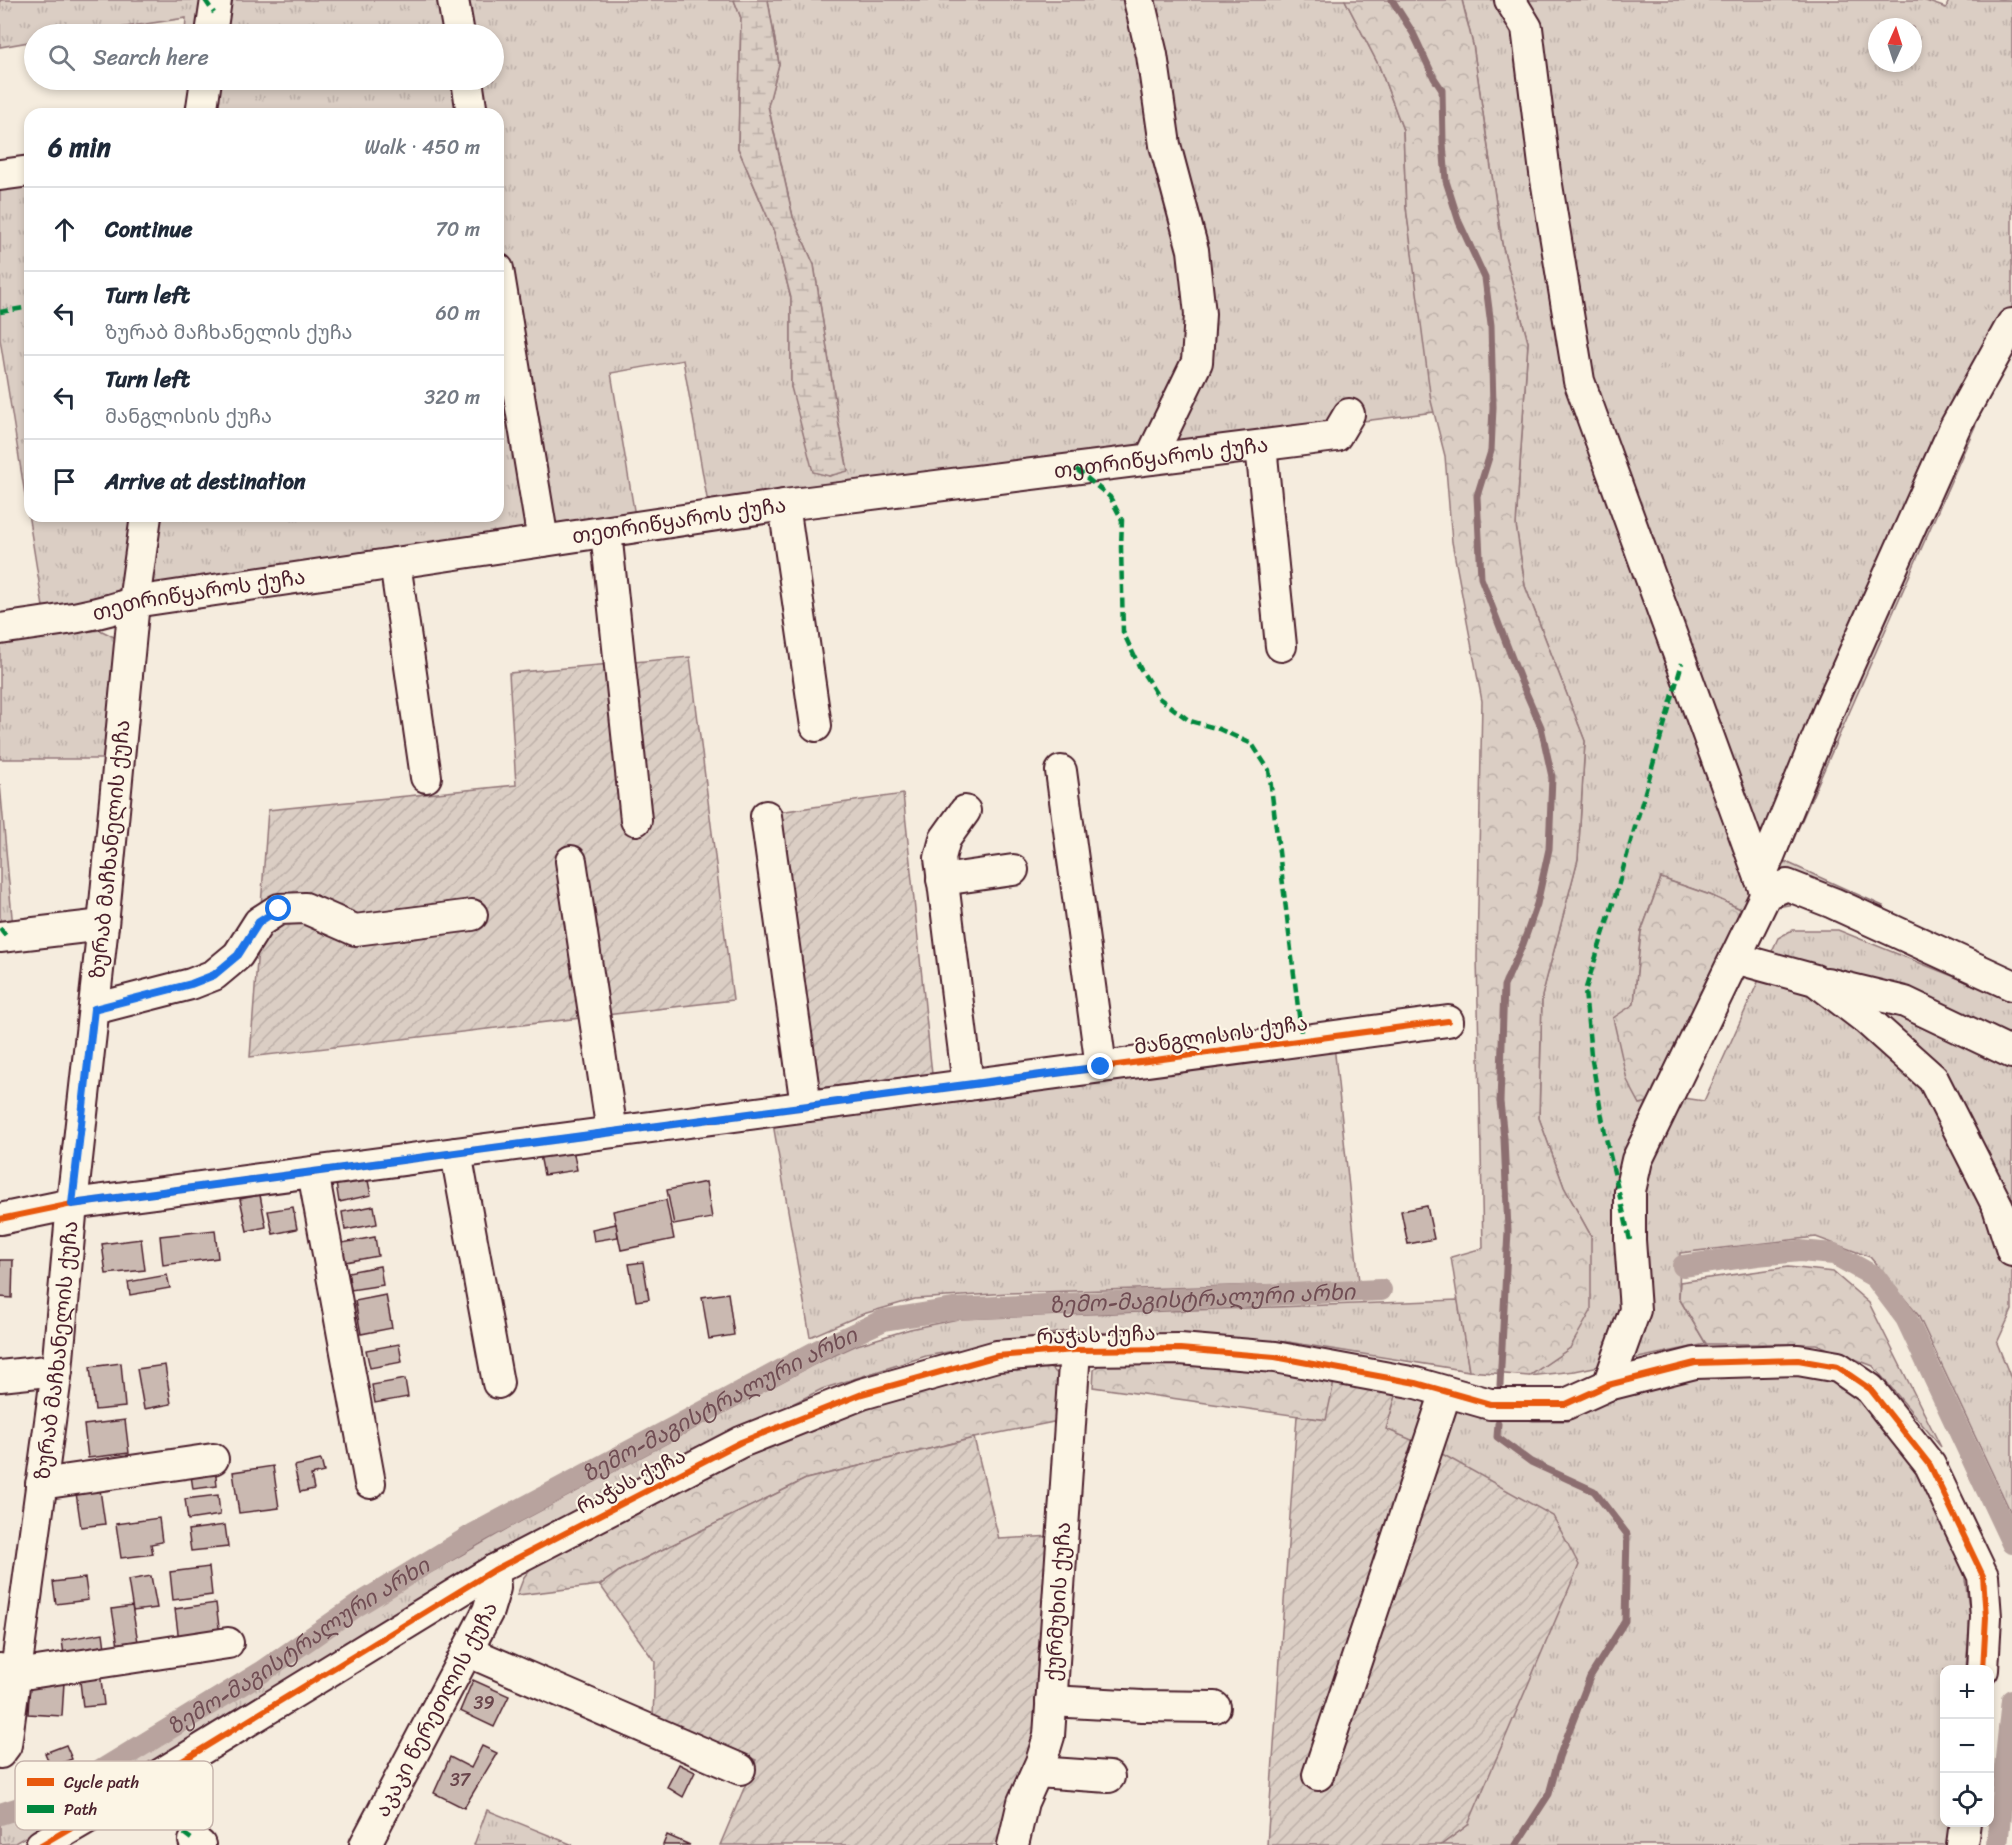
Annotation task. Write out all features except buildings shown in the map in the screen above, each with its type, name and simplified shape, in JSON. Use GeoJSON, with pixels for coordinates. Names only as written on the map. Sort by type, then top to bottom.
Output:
{"type":"FeatureCollection","features":[{"type":"Feature","properties":{"kind":"street"},"geometry":{"type":"LineString","coordinates":[[212,24],[216,0]]}},
{"type":"Feature","properties":{"kind":"street"},"geometry":{"type":"LineString","coordinates":[[453,0],[457,24]]}},
{"type":"Feature","properties":{"kind":"street"},"geometry":{"type":"LineString","coordinates":[[1139,0],[1152,55],[1165,145],[1193,250],[1200,314],[1197,362],[1150,459]]}},
{"type":"Feature","properties":{"kind":"street"},"geometry":{"type":"LineString","coordinates":[[1510,0],[1527,28],[1545,173],[1579,381],[1763,886]]}},
{"type":"Feature","properties":{"kind":"street"},"geometry":{"type":"LineString","coordinates":[[202,108],[205,90]]}},
{"type":"Feature","properties":{"kind":"street"},"geometry":{"type":"LineString","coordinates":[[468,90],[471,108]]}},
{"type":"Feature","properties":{"kind":"street"},"geometry":{"type":"LineString","coordinates":[[0,175],[24,172]]}},
{"type":"Feature","properties":{"kind":"street"},"geometry":{"type":"LineString","coordinates":[[504,305],[543,541]]}},
{"type":"Feature","properties":{"kind":"street"},"geometry":{"type":"LineString","coordinates":[[1608,1385],[1635,1310],[1630,1240],[1630,1191],[1637,1160],[1735,958],[1830,707],[1955,427],[2012,324]]}},
{"type":"Feature","properties":{"kind":"street","name":"თეთრიწყაროს ქუჩა"},"geometry":{"type":"LineString","coordinates":[[0,629],[89,616],[134,602],[784,505],[1336,436],[1349,414]]}},
{"type":"Feature","properties":{"kind":"street"},"geometry":{"type":"LineString","coordinates":[[1261,446],[1281,646]]}},
{"type":"Feature","properties":{"kind":"street"},"geometry":{"type":"LineString","coordinates":[[784,505],[816,726]]}},
{"type":"Feature","properties":{"kind":"street","name":"ზურაბ მაჩხანელის ქუჩა"},"geometry":{"type":"LineString","coordinates":[[0,1753],[6,1745],[8,1670],[41,1484],[57,1370],[134,602],[145,522]]}},
{"type":"Feature","properties":{"kind":"street"},"geometry":{"type":"LineString","coordinates":[[606,532],[636,820]]}},
{"type":"Feature","properties":{"kind":"street"},"geometry":{"type":"LineString","coordinates":[[395,563],[426,777]]}},
{"type":"Feature","properties":{"kind":"street"},"geometry":{"type":"LineString","coordinates":[[1061,771],[1101,1067]]}},
{"type":"Feature","properties":{"kind":"street"},"geometry":{"type":"LineString","coordinates":[[965,811],[945,839],[940,858],[968,1085]]}},
{"type":"Feature","properties":{"kind":"street"},"geometry":{"type":"LineString","coordinates":[[766,816],[806,1106]]}},
{"type":"Feature","properties":{"kind":"street"},"geometry":{"type":"LineString","coordinates":[[571,861],[612,1132]]}},
{"type":"Feature","properties":{"kind":"street"},"geometry":{"type":"LineString","coordinates":[[942,880],[1013,870]]}},
{"type":"Feature","properties":{"kind":"street"},"geometry":{"type":"LineString","coordinates":[[1763,886],[1787,885],[1833,903],[2012,985]]}},
{"type":"Feature","properties":{"kind":"street"},"geometry":{"type":"LineString","coordinates":[[94,1009],[191,984],[214,975],[238,955],[259,922],[279,909],[305,908],[355,930],[472,915]]}},
{"type":"Feature","properties":{"kind":"street"},"geometry":{"type":"LineString","coordinates":[[0,937],[103,925]]}},
{"type":"Feature","properties":{"kind":"street"},"geometry":{"type":"LineString","coordinates":[[1735,958],[1905,1002],[2012,1053]]}},
{"type":"Feature","properties":{"kind":"street"},"geometry":{"type":"LineString","coordinates":[[1815,980],[1866,1019],[1933,1079],[1998,1207],[2012,1251]]}},
{"type":"Feature","properties":{"kind":"street","name":"მანგლისის ქუჩა"},"geometry":{"type":"LineString","coordinates":[[0,1218],[72,1204],[1448,1021]]}},
{"type":"Feature","properties":{"kind":"street"},"geometry":{"type":"LineString","coordinates":[[456,1153],[498,1383]]}},
{"type":"Feature","properties":{"kind":"street"},"geometry":{"type":"LineString","coordinates":[[313,1172],[370,1483]]}},
{"type":"Feature","properties":{"kind":"street","name":"რაჭას ქუჩა"},"geometry":{"type":"LineString","coordinates":[[182,1761],[494,1570],[741,1442],[862,1394],[998,1356],[1075,1350],[1180,1349],[1275,1357],[1416,1383],[1490,1404],[1566,1404],[1608,1385],[1695,1363],[1798,1360],[1838,1367],[1870,1389],[1930,1465],[1983,1576],[1986,1617],[1983,1665]]}},
{"type":"Feature","properties":{"kind":"street","name":"ქურმუხის ქუჩა"},"geometry":{"type":"LineString","coordinates":[[1013,1845],[1023,1802],[1049,1736],[1075,1350]]}},
{"type":"Feature","properties":{"kind":"street"},"geometry":{"type":"LineString","coordinates":[[0,1376],[57,1370]]}},
{"type":"Feature","properties":{"kind":"street"},"geometry":{"type":"LineString","coordinates":[[1318,1775],[1446,1392]]}},
{"type":"Feature","properties":{"kind":"street"},"geometry":{"type":"LineString","coordinates":[[41,1484],[213,1459]]}},
{"type":"Feature","properties":{"kind":"street","name":"აკაკი წერეთლის ქუჩა"},"geometry":{"type":"LineString","coordinates":[[365,1845],[488,1611],[495,1588],[494,1570]]}},
{"type":"Feature","properties":{"kind":"street"},"geometry":{"type":"LineString","coordinates":[[8,1670],[30,1673],[228,1642]]}},
{"type":"Feature","properties":{"kind":"street"},"geometry":{"type":"LineString","coordinates":[[467,1651],[740,1769]]}},
{"type":"Feature","properties":{"kind":"street"},"geometry":{"type":"LineString","coordinates":[[1051,1701],[1215,1707]]}},
{"type":"Feature","properties":{"kind":"street"},"geometry":{"type":"LineString","coordinates":[[1036,1772],[1109,1777]]}},
{"type":"Feature","properties":{"kind":"street"},"geometry":{"type":"LineString","coordinates":[[1962,1845],[1964,1827]]}},
{"type":"Feature","properties":{"kind":"street","name":"რაჭას ქუჩა"},"geometry":{"type":"LineString","coordinates":[[40,1845],[66,1830]]}},
{"type":"Feature","properties":{"kind":"green space"},"geometry":{"type":"Polygon","coordinates":[[[0,0],[204,0],[201,24],[186,24],[186,18],[146,24],[24,24],[24,43],[0,47],[0,0]]]}},
{"type":"Feature","properties":{"kind":"green space"},"geometry":{"type":"Polygon","coordinates":[[[227,0],[734,0],[741,18],[738,148],[774,232],[791,298],[791,387],[829,476],[848,470],[814,265],[793,217],[768,105],[779,64],[768,0],[1345,0],[1379,66],[1403,130],[1406,207],[1434,412],[708,504],[683,360],[611,373],[635,516],[150,586],[156,522],[504,522],[504,108],[215,108],[217,90],[504,90],[504,24],[224,24],[227,0]]]}},
{"type":"Feature","properties":{"kind":"green space"},"geometry":{"type":"Polygon","coordinates":[[[734,0],[768,0],[779,64],[768,106],[793,217],[814,265],[848,471],[829,476],[813,472],[791,387],[791,298],[774,232],[738,148],[741,18],[734,0]]]}},
{"type":"Feature","properties":{"kind":"green space"},"geometry":{"type":"Polygon","coordinates":[[[1345,0],[1462,0],[1473,45],[1502,244],[1528,342],[1516,525],[1525,586],[1585,741],[1578,859],[1542,996],[1539,1118],[1564,1187],[1591,1236],[1591,1311],[1570,1348],[1529,1376],[1469,1371],[1451,1257],[1483,1248],[1477,957],[1482,701],[1452,542],[1445,456],[1431,401],[1406,207],[1403,130],[1379,66],[1345,0]]]}},
{"type":"Feature","properties":{"kind":"green space"},"geometry":{"type":"Polygon","coordinates":[[[1462,0],[1923,0],[1946,8],[1949,0],[2012,0],[2012,342],[1784,861],[1883,906],[1872,916],[1812,901],[1747,912],[1710,895],[1661,878],[1641,932],[1634,1004],[1670,1096],[1704,1101],[1778,938],[1792,930],[1838,930],[2012,1000],[2012,1310],[1997,1343],[2012,1381],[2012,1515],[1918,1315],[1870,1257],[1816,1237],[1680,1253],[1679,1298],[1706,1344],[1575,1371],[1529,1376],[1570,1348],[1591,1236],[1564,1187],[1539,1118],[1542,996],[1578,859],[1585,741],[1525,586],[1516,525],[1528,342],[1502,244],[1473,45],[1462,0]]]}},
{"type":"Feature","properties":{"kind":"green space"},"geometry":{"type":"Polygon","coordinates":[[[24,165],[24,489],[0,339],[0,169],[24,165]]]}},
{"type":"Feature","properties":{"kind":"green space"},"geometry":{"type":"Polygon","coordinates":[[[29,522],[139,522],[129,594],[43,607],[29,522]]]}},
{"type":"Feature","properties":{"kind":"green space"},"geometry":{"type":"Polygon","coordinates":[[[100,630],[118,639],[110,759],[0,759],[0,643],[100,630]]]}},
{"type":"Feature","properties":{"kind":"green space"},"geometry":{"type":"Polygon","coordinates":[[[690,657],[733,1000],[250,1057],[268,810],[516,785],[509,673],[690,657]]]}},
{"type":"Feature","properties":{"kind":"green space"},"geometry":{"type":"Polygon","coordinates":[[[0,784],[14,939],[0,942],[0,784]]]}},
{"type":"Feature","properties":{"kind":"green space"},"geometry":{"type":"Polygon","coordinates":[[[903,794],[932,1074],[802,1090],[772,813],[903,794]]]}},
{"type":"Feature","properties":{"kind":"green space"},"geometry":{"type":"Polygon","coordinates":[[[1661,878],[1710,895],[1747,912],[1670,1096],[1640,1104],[1627,1080],[1613,1018],[1634,1004],[1641,932],[1661,878]]]}},
{"type":"Feature","properties":{"kind":"green space"},"geometry":{"type":"Polygon","coordinates":[[[1334,1045],[1359,1282],[1009,1293],[915,1299],[863,1314],[810,1337],[772,1118],[1334,1045]]]}},
{"type":"Feature","properties":{"kind":"green space"},"geometry":{"type":"Polygon","coordinates":[[[1788,1267],[1833,1272],[1869,1303],[1941,1447],[1873,1366],[1816,1344],[1706,1344],[1679,1298],[1680,1282],[1788,1267]]]}},
{"type":"Feature","properties":{"kind":"green space"},"geometry":{"type":"Polygon","coordinates":[[[1458,1300],[1469,1371],[1288,1342],[1066,1331],[926,1356],[822,1389],[634,1484],[156,1761],[129,1761],[369,1608],[508,1528],[813,1365],[857,1345],[910,1329],[958,1319],[1458,1300]]]}},
{"type":"Feature","properties":{"kind":"green space"},"geometry":{"type":"Polygon","coordinates":[[[1102,1361],[1227,1363],[1334,1382],[1327,1420],[1093,1387],[1094,1370],[1102,1361]]]}},
{"type":"Feature","properties":{"kind":"green space"},"geometry":{"type":"Polygon","coordinates":[[[1045,1365],[1058,1374],[1061,1394],[1058,1421],[974,1438],[806,1479],[621,1570],[600,1585],[517,1595],[524,1577],[535,1563],[736,1454],[876,1399],[1007,1367],[1045,1365]]]}},
{"type":"Feature","properties":{"kind":"green space"},"geometry":{"type":"Polygon","coordinates":[[[1802,1374],[1840,1380],[1897,1436],[1963,1564],[1970,1616],[1966,1665],[1940,1665],[1940,1827],[1954,1827],[1952,1845],[1441,1845],[1468,1825],[1386,1429],[1397,1392],[1533,1421],[1567,1421],[1612,1394],[1693,1377],[1802,1374]]]}},
{"type":"Feature","properties":{"kind":"green space"},"geometry":{"type":"Polygon","coordinates":[[[1334,1382],[1397,1392],[1386,1429],[1435,1450],[1553,1516],[1579,1565],[1468,1825],[1441,1845],[1267,1845],[1297,1416],[1326,1420],[1334,1382]]]}},
{"type":"Feature","properties":{"kind":"green space"},"geometry":{"type":"Polygon","coordinates":[[[974,1438],[999,1539],[1052,1536],[1040,1718],[1004,1845],[720,1845],[756,1760],[653,1719],[655,1662],[600,1585],[621,1570],[806,1479],[974,1438]]]}},
{"type":"Feature","properties":{"kind":"green space"},"geometry":{"type":"Polygon","coordinates":[[[487,1810],[573,1845],[474,1845],[487,1810]]]}},
{"type":"Feature","properties":{"kind":"green space"},"geometry":{"type":"Polygon","coordinates":[[[15,1820],[15,1830],[37,1830],[15,1843],[0,1844],[0,1822],[15,1820]]]}},
{"type":"Feature","properties":{"kind":"waterway"},"geometry":{"type":"LineString","coordinates":[[1392,0],[1413,33],[1442,90],[1446,181],[1459,222],[1485,278],[1491,325],[1493,407],[1491,451],[1477,496],[1481,578],[1541,727],[1552,777],[1549,849],[1537,904],[1523,944],[1504,986],[1500,1102],[1508,1231],[1500,1385]]}},
{"type":"Feature","properties":{"kind":"waterway","name":"ზემო-მაგისტრალური არხი"},"geometry":{"type":"LineString","coordinates":[[1683,1266],[1800,1251],[1834,1254],[1875,1277],[1906,1318],[2012,1543]]}},
{"type":"Feature","properties":{"kind":"waterway","name":"ზემო-მაგისტრალური არხი"},"geometry":{"type":"LineString","coordinates":[[117,1761],[262,1672],[358,1605],[474,1534],[819,1350],[884,1320],[953,1309],[1381,1290]]}},
{"type":"Feature","properties":{"kind":"waterway"},"geometry":{"type":"LineString","coordinates":[[1498,1424],[1497,1437],[1531,1462],[1594,1491],[1627,1534],[1625,1621],[1590,1677],[1559,1757],[1549,1794],[1516,1845]]}},
{"type":"Feature","properties":{"kind":"waterway","name":"ზემო-მაგისტრალური არხი"},"geometry":{"type":"LineString","coordinates":[[1997,1845],[2012,1700]]}},
{"type":"Feature","properties":{"kind":"waterway","name":"ზემო-მაგისტრალური არხი"},"geometry":{"type":"LineString","coordinates":[[0,1814],[15,1809]]}},
{"type":"Feature","properties":{"kind":"marked path"},"geometry":{"type":"LineString","coordinates":[[205,0],[214,13]]}},
{"type":"Feature","properties":{"kind":"marked path"},"geometry":{"type":"LineString","coordinates":[[0,312],[24,308]]}},
{"type":"Feature","properties":{"kind":"marked path"},"geometry":{"type":"LineString","coordinates":[[1076,469],[1110,497],[1122,520],[1123,632],[1140,668],[1159,698],[1190,721],[1219,729],[1252,744],[1269,770],[1302,1040]]}},
{"type":"Feature","properties":{"kind":"marked path"},"geometry":{"type":"LineString","coordinates":[[1630,1240],[1605,1134],[1591,1055],[1585,991],[1615,897],[1682,663]]}},
{"type":"Feature","properties":{"kind":"marked path"},"geometry":{"type":"LineString","coordinates":[[0,928],[6,936]]}},
{"type":"Feature","properties":{"kind":"marked path"},"geometry":{"type":"LineString","coordinates":[[179,1830],[194,1841]]}},
{"type":"Feature","properties":{"kind":"cycle path"},"geometry":{"type":"LineString","coordinates":[[0,1219],[72,1204],[1448,1021]]}},
{"type":"Feature","properties":{"kind":"cycle path"},"geometry":{"type":"LineString","coordinates":[[182,1761],[494,1570],[741,1442],[862,1394],[997,1356],[1075,1350],[1180,1349],[1275,1357],[1416,1383],[1490,1404],[1566,1404],[1608,1385],[1695,1363],[1798,1360],[1838,1367],[1870,1389],[1930,1465],[1983,1576],[1986,1617],[1983,1665]]}},
{"type":"Feature","properties":{"kind":"cycle path"},"geometry":{"type":"LineString","coordinates":[[41,1845],[67,1830]]}},
{"type":"Feature","properties":{"kind":"route"},"geometry":{"type":"LineString","coordinates":[[279,909],[259,922],[238,955],[214,975],[191,984],[94,1009],[72,1204],[1101,1067]]}}]}
